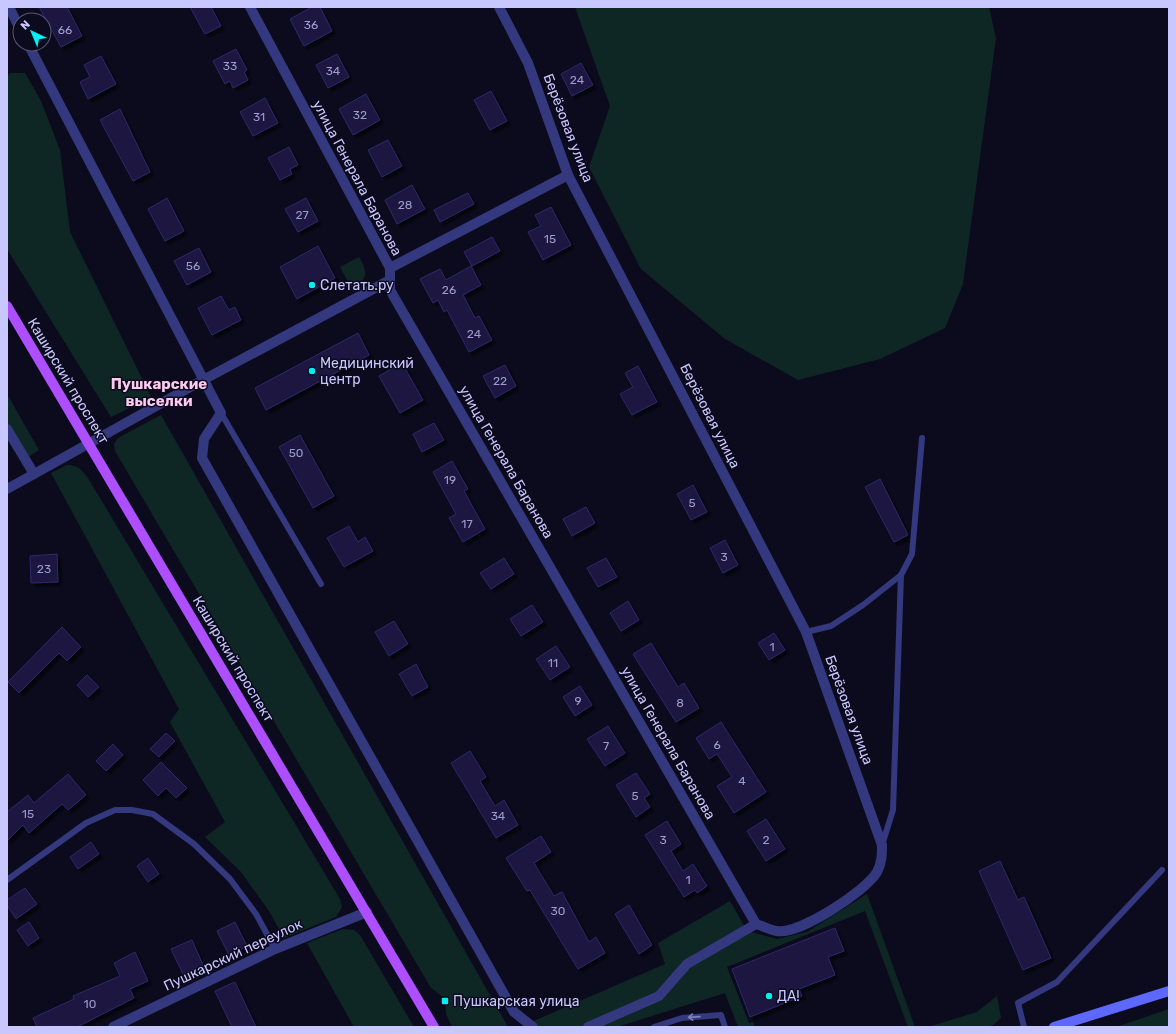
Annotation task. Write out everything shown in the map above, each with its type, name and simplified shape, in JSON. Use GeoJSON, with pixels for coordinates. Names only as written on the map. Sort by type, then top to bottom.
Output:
{"type":"FeatureCollection","features":[{"type":"Feature","properties":{"kind":"main road","name":"Каширский проспект"},"geometry":{"type":"LineString","coordinates":[[7,306],[434,1027]]}},
{"type":"Feature","properties":{"kind":"main road"},"geometry":{"type":"LineString","coordinates":[[1054,1027],[1169,991]]}},
{"type":"Feature","properties":{"kind":"street","name":"улица Генерала Баранова"},"geometry":{"type":"LineString","coordinates":[[250,7],[390,268],[390,290],[756,924]]}},
{"type":"Feature","properties":{"kind":"street","name":"Берёзовая улица"},"geometry":{"type":"LineString","coordinates":[[499,7],[528,63],[568,175],[806,632],[882,845]]}},
{"type":"Feature","properties":{"kind":"street"},"geometry":{"type":"LineString","coordinates":[[32,52],[221,413],[204,439],[202,458],[514,1012],[532,1027]]}},
{"type":"Feature","properties":{"kind":"street"},"geometry":{"type":"LineString","coordinates":[[390,268],[568,175]]}},
{"type":"Feature","properties":{"kind":"street"},"geometry":{"type":"LineString","coordinates":[[7,489],[203,380],[390,280]]}},
{"type":"Feature","properties":{"kind":"street"},"geometry":{"type":"LineString","coordinates":[[7,429],[34,474]]}},
{"type":"Feature","properties":{"kind":"street"},"geometry":{"type":"LineString","coordinates":[[588,1027],[659,996],[687,964],[756,924],[778,931],[805,925],[861,890],[877,872],[882,858],[882,845]]}},
{"type":"Feature","properties":{"kind":"street","name":"Пушкарский переулок"},"geometry":{"type":"LineString","coordinates":[[113,1027],[275,949],[367,912]]}},
{"type":"Feature","properties":{"kind":"lane"},"geometry":{"type":"LineString","coordinates":[[221,413],[321,584]]}},
{"type":"Feature","properties":{"kind":"lane"},"geometry":{"type":"LineString","coordinates":[[806,632],[831,626],[863,605],[901,575],[912,554],[922,438]]}},
{"type":"Feature","properties":{"kind":"lane"},"geometry":{"type":"LineString","coordinates":[[882,845],[893,810],[901,575]]}},
{"type":"Feature","properties":{"kind":"lane"},"geometry":{"type":"LineString","coordinates":[[7,880],[86,823],[115,810],[132,810],[152,814],[194,844],[230,879],[256,914],[275,949]]}},
{"type":"Feature","properties":{"kind":"lane"},"geometry":{"type":"LineString","coordinates":[[1024,1027],[1018,1003],[1057,982],[1162,870]]}},
{"type":"Feature","properties":{"kind":"lane"},"geometry":{"type":"LineString","coordinates":[[654,1027],[682,1018],[721,1015],[725,1027]]}},
{"type":"Feature","properties":{"kind":"green space"},"geometry":{"type":"Polygon","coordinates":[[[575,7],[989,7],[996,38],[963,284],[945,328],[880,359],[798,380],[725,339],[641,269],[589,167],[610,106],[575,7]]]}},
{"type":"Feature","properties":{"kind":"green space"},"geometry":{"type":"Polygon","coordinates":[[[10,73],[25,73],[41,101],[60,150],[70,232],[151,397],[111,417],[7,249],[7,76],[10,73]]]}},
{"type":"Feature","properties":{"kind":"green space"},"geometry":{"type":"Polygon","coordinates":[[[359,257],[364,267],[365,275],[364,279],[352,289],[340,267],[359,257]]]}},
{"type":"Feature","properties":{"kind":"green space"},"geometry":{"type":"Polygon","coordinates":[[[7,394],[39,450],[25,459],[7,429],[7,394]]]}},
{"type":"Feature","properties":{"kind":"green space"},"geometry":{"type":"Polygon","coordinates":[[[161,415],[508,1027],[452,1027],[446,1014],[445,1001],[442,996],[431,988],[115,451],[114,444],[118,438],[161,415]]]}},
{"type":"Feature","properties":{"kind":"green space"},"geometry":{"type":"Polygon","coordinates":[[[67,465],[79,468],[88,478],[340,899],[342,907],[336,917],[284,938],[269,911],[241,872],[205,837],[225,822],[170,722],[179,709],[51,473],[67,465]]]}},
{"type":"Feature","properties":{"kind":"green space"},"geometry":{"type":"Polygon","coordinates":[[[867,894],[915,1027],[908,1027],[865,911],[727,967],[749,1023],[753,1022],[755,1027],[738,1027],[725,993],[617,1027],[520,1027],[665,964],[658,943],[730,901],[747,931],[777,939],[807,932],[867,894]]]}},
{"type":"Feature","properties":{"kind":"green space"},"geometry":{"type":"Polygon","coordinates":[[[343,929],[354,930],[360,935],[414,1027],[354,1027],[307,943],[343,929]]]}},
{"type":"Feature","properties":{"kind":"green space"},"geometry":{"type":"Polygon","coordinates":[[[997,996],[1001,1018],[993,1025],[987,1027],[928,1027],[977,1012],[997,996]]]}},
{"type":"Feature","properties":{"kind":"green space"},"geometry":{"type":"Polygon","coordinates":[[[1169,1009],[1169,1027],[1116,1027],[1169,1009]]]}},
{"type":"Feature","properties":{"kind":"building"},"geometry":{"type":"Polygon","coordinates":[[[39,7],[67,7],[82,36],[61,47],[52,31],[52,12],[42,12],[39,7]]]}},
{"type":"Feature","properties":{"kind":"building"},"geometry":{"type":"Polygon","coordinates":[[[190,7],[211,7],[221,26],[205,34],[190,7]]]}},
{"type":"Feature","properties":{"kind":"building"},"geometry":{"type":"Polygon","coordinates":[[[312,7],[320,7],[332,31],[304,46],[290,19],[312,7]]]}},
{"type":"Feature","properties":{"kind":"building"},"geometry":{"type":"Polygon","coordinates":[[[236,49],[247,70],[244,72],[248,80],[233,88],[230,81],[225,84],[213,61],[236,49]]]}},
{"type":"Feature","properties":{"kind":"building"},"geometry":{"type":"Polygon","coordinates":[[[337,54],[349,77],[328,88],[316,65],[337,54]]]}},
{"type":"Feature","properties":{"kind":"building"},"geometry":{"type":"Polygon","coordinates":[[[101,56],[116,84],[88,99],[80,82],[90,77],[84,65],[101,56]]]}},
{"type":"Feature","properties":{"kind":"building"},"geometry":{"type":"Polygon","coordinates":[[[581,63],[593,85],[572,96],[561,74],[581,63]]]}},
{"type":"Feature","properties":{"kind":"building"},"geometry":{"type":"Polygon","coordinates":[[[491,91],[507,121],[490,130],[474,100],[491,91]]]}},
{"type":"Feature","properties":{"kind":"building"},"geometry":{"type":"Polygon","coordinates":[[[366,94],[380,120],[353,135],[339,109],[366,94]]]}},
{"type":"Feature","properties":{"kind":"building"},"geometry":{"type":"Polygon","coordinates":[[[265,98],[278,123],[253,136],[240,112],[265,98]]]}},
{"type":"Feature","properties":{"kind":"building"},"geometry":{"type":"Polygon","coordinates":[[[120,109],[150,172],[133,181],[100,120],[120,109]]]}},
{"type":"Feature","properties":{"kind":"building"},"geometry":{"type":"Polygon","coordinates":[[[388,140],[402,166],[382,177],[368,150],[388,140]]]}},
{"type":"Feature","properties":{"kind":"building"},"geometry":{"type":"Polygon","coordinates":[[[289,147],[298,165],[290,169],[292,174],[280,180],[268,158],[289,147]]]}},
{"type":"Feature","properties":{"kind":"building"},"geometry":{"type":"Polygon","coordinates":[[[412,185],[425,209],[397,224],[385,200],[412,185]]]}},
{"type":"Feature","properties":{"kind":"building"},"geometry":{"type":"Polygon","coordinates":[[[468,193],[474,204],[440,222],[434,210],[468,193]]]}},
{"type":"Feature","properties":{"kind":"building"},"geometry":{"type":"Polygon","coordinates":[[[167,198],[184,231],[165,241],[148,209],[167,198]]]}},
{"type":"Feature","properties":{"kind":"building"},"geometry":{"type":"Polygon","coordinates":[[[306,198],[318,221],[298,232],[285,209],[306,198]]]}},
{"type":"Feature","properties":{"kind":"building"},"geometry":{"type":"Polygon","coordinates":[[[551,207],[571,245],[543,260],[528,232],[541,226],[535,215],[551,207]]]}},
{"type":"Feature","properties":{"kind":"building"},"geometry":{"type":"Polygon","coordinates":[[[492,237],[500,251],[472,266],[464,252],[492,237]]]}},
{"type":"Feature","properties":{"kind":"building"},"geometry":{"type":"Polygon","coordinates":[[[318,246],[335,278],[297,299],[280,267],[318,246]]]}},
{"type":"Feature","properties":{"kind":"building"},"geometry":{"type":"Polygon","coordinates":[[[199,248],[211,272],[187,285],[174,261],[199,248]]]}},
{"type":"Feature","properties":{"kind":"building"},"geometry":{"type":"Polygon","coordinates":[[[471,266],[481,285],[463,295],[475,318],[479,316],[492,340],[469,352],[447,310],[444,312],[438,300],[433,303],[420,279],[440,269],[446,280],[471,266]]]}},
{"type":"Feature","properties":{"kind":"building"},"geometry":{"type":"Polygon","coordinates":[[[221,296],[229,310],[235,307],[241,320],[212,335],[198,308],[221,296]]]}},
{"type":"Feature","properties":{"kind":"building","name":"Медицинский центр"},"geometry":{"type":"Polygon","coordinates":[[[358,333],[369,355],[266,410],[255,388],[358,333]]]}},
{"type":"Feature","properties":{"kind":"building"},"geometry":{"type":"Polygon","coordinates":[[[402,363],[423,400],[400,413],[379,376],[402,363]]]}},
{"type":"Feature","properties":{"kind":"building"},"geometry":{"type":"Polygon","coordinates":[[[505,365],[516,386],[495,398],[483,376],[505,365]]]}},
{"type":"Feature","properties":{"kind":"building"},"geometry":{"type":"Polygon","coordinates":[[[638,366],[657,402],[632,415],[620,394],[633,387],[625,373],[638,366]]]}},
{"type":"Feature","properties":{"kind":"building"},"geometry":{"type":"Polygon","coordinates":[[[434,423],[444,440],[422,452],[413,434],[434,423]]]}},
{"type":"Feature","properties":{"kind":"building"},"geometry":{"type":"Polygon","coordinates":[[[300,435],[334,496],[313,508],[279,447],[300,435]]]}},
{"type":"Feature","properties":{"kind":"building"},"geometry":{"type":"Polygon","coordinates":[[[452,461],[468,489],[464,491],[485,529],[463,542],[449,518],[456,514],[433,472],[452,461]]]}},
{"type":"Feature","properties":{"kind":"building"},"geometry":{"type":"Polygon","coordinates":[[[880,479],[908,535],[894,542],[865,487],[880,479]]]}},
{"type":"Feature","properties":{"kind":"building"},"geometry":{"type":"Polygon","coordinates":[[[693,485],[707,512],[691,520],[677,494],[693,485]]]}},
{"type":"Feature","properties":{"kind":"building"},"geometry":{"type":"Polygon","coordinates":[[[586,507],[595,523],[572,536],[563,519],[586,507]]]}},
{"type":"Feature","properties":{"kind":"building"},"geometry":{"type":"Polygon","coordinates":[[[349,526],[358,542],[365,537],[373,551],[344,567],[327,538],[349,526]]]}},
{"type":"Feature","properties":{"kind":"building"},"geometry":{"type":"Polygon","coordinates":[[[725,540],[738,565],[723,573],[710,548],[725,540]]]}},
{"type":"Feature","properties":{"kind":"building"},"geometry":{"type":"Polygon","coordinates":[[[57,554],[58,582],[31,583],[30,556],[57,554]]]}},
{"type":"Feature","properties":{"kind":"building"},"geometry":{"type":"Polygon","coordinates":[[[504,558],[514,574],[491,589],[480,573],[504,558]]]}},
{"type":"Feature","properties":{"kind":"building"},"geometry":{"type":"Polygon","coordinates":[[[606,558],[617,577],[598,587],[587,568],[606,558]]]}},
{"type":"Feature","properties":{"kind":"building"},"geometry":{"type":"Polygon","coordinates":[[[628,601],[639,620],[621,631],[610,613],[628,601]]]}},
{"type":"Feature","properties":{"kind":"building"},"geometry":{"type":"Polygon","coordinates":[[[532,605],[543,622],[521,636],[510,619],[532,605]]]}},
{"type":"Feature","properties":{"kind":"building"},"geometry":{"type":"Polygon","coordinates":[[[394,621],[408,644],[389,656],[375,632],[394,621]]]}},
{"type":"Feature","properties":{"kind":"building"},"geometry":{"type":"Polygon","coordinates":[[[62,627],[81,647],[67,661],[59,653],[19,693],[8,682],[62,627]]]}},
{"type":"Feature","properties":{"kind":"building"},"geometry":{"type":"Polygon","coordinates":[[[774,633],[785,650],[769,660],[758,643],[774,633]]]}},
{"type":"Feature","properties":{"kind":"building"},"geometry":{"type":"Polygon","coordinates":[[[651,643],[678,687],[684,683],[699,708],[676,722],[633,654],[651,643]]]}},
{"type":"Feature","properties":{"kind":"building"},"geometry":{"type":"Polygon","coordinates":[[[556,646],[570,667],[550,680],[536,659],[556,646]]]}},
{"type":"Feature","properties":{"kind":"building"},"geometry":{"type":"Polygon","coordinates":[[[416,664],[428,687],[412,696],[399,674],[416,664]]]}},
{"type":"Feature","properties":{"kind":"building"},"geometry":{"type":"Polygon","coordinates":[[[87,675],[99,687],[88,697],[77,685],[87,675]]]}},
{"type":"Feature","properties":{"kind":"building"},"geometry":{"type":"Polygon","coordinates":[[[580,686],[592,705],[575,716],[563,697],[580,686]]]}},
{"type":"Feature","properties":{"kind":"building"},"geometry":{"type":"Polygon","coordinates":[[[721,722],[766,792],[734,813],[717,786],[732,777],[717,754],[709,759],[696,738],[721,722]]]}},
{"type":"Feature","properties":{"kind":"building"},"geometry":{"type":"Polygon","coordinates":[[[608,726],[625,753],[605,766],[587,739],[608,726]]]}},
{"type":"Feature","properties":{"kind":"building"},"geometry":{"type":"Polygon","coordinates":[[[166,733],[175,741],[159,757],[150,749],[166,733]]]}},
{"type":"Feature","properties":{"kind":"building"},"geometry":{"type":"Polygon","coordinates":[[[113,744],[123,755],[106,771],[96,761],[113,744]]]}},
{"type":"Feature","properties":{"kind":"building"},"geometry":{"type":"Polygon","coordinates":[[[470,751],[486,777],[480,781],[495,806],[504,800],[518,825],[496,838],[451,763],[470,751]]]}},
{"type":"Feature","properties":{"kind":"building"},"geometry":{"type":"Polygon","coordinates":[[[161,762],[187,788],[176,798],[166,788],[158,796],[143,780],[161,762]]]}},
{"type":"Feature","properties":{"kind":"building"},"geometry":{"type":"Polygon","coordinates":[[[636,773],[650,794],[644,798],[650,807],[636,817],[616,785],[636,773]]]}},
{"type":"Feature","properties":{"kind":"building"},"geometry":{"type":"Polygon","coordinates":[[[68,774],[86,795],[68,810],[62,804],[29,833],[23,825],[7,841],[7,812],[28,795],[34,803],[68,774]]]}},
{"type":"Feature","properties":{"kind":"building"},"geometry":{"type":"Polygon","coordinates":[[[766,819],[785,849],[766,861],[747,831],[766,819]]]}},
{"type":"Feature","properties":{"kind":"building"},"geometry":{"type":"Polygon","coordinates":[[[667,821],[681,844],[671,851],[683,871],[693,864],[707,886],[697,893],[695,890],[684,897],[645,835],[667,821]]]}},
{"type":"Feature","properties":{"kind":"building"},"geometry":{"type":"Polygon","coordinates":[[[541,836],[551,852],[534,863],[554,896],[562,892],[589,942],[596,937],[605,953],[578,969],[530,890],[527,891],[506,858],[541,836]]]}},
{"type":"Feature","properties":{"kind":"building"},"geometry":{"type":"Polygon","coordinates":[[[91,842],[99,854],[78,869],[70,857],[91,842]]]}},
{"type":"Feature","properties":{"kind":"building"},"geometry":{"type":"Polygon","coordinates":[[[148,858],[159,874],[148,882],[137,866],[148,858]]]}},
{"type":"Feature","properties":{"kind":"building"},"geometry":{"type":"Polygon","coordinates":[[[1000,861],[1018,900],[1024,897],[1051,958],[1023,970],[979,871],[1000,861]]]}},
{"type":"Feature","properties":{"kind":"building"},"geometry":{"type":"Polygon","coordinates":[[[25,888],[37,904],[16,919],[7,905],[7,900],[25,888]]]}},
{"type":"Feature","properties":{"kind":"building"},"geometry":{"type":"Polygon","coordinates":[[[629,905],[652,945],[639,954],[615,914],[629,905]]]}},
{"type":"Feature","properties":{"kind":"building"},"geometry":{"type":"Polygon","coordinates":[[[29,922],[39,938],[28,946],[17,930],[29,922]]]}},
{"type":"Feature","properties":{"kind":"building"},"geometry":{"type":"Polygon","coordinates":[[[235,922],[247,946],[229,955],[217,931],[235,922]]]}},
{"type":"Feature","properties":{"kind":"building"},"geometry":{"type":"Polygon","coordinates":[[[835,928],[844,951],[828,957],[835,975],[799,989],[802,996],[750,1017],[732,969],[835,928]]]}},
{"type":"Feature","properties":{"kind":"building"},"geometry":{"type":"Polygon","coordinates":[[[192,940],[203,965],[183,974],[171,949],[192,940]]]}},
{"type":"Feature","properties":{"kind":"building"},"geometry":{"type":"Polygon","coordinates":[[[135,952],[148,981],[130,989],[134,998],[77,1027],[37,1027],[33,1018],[74,999],[73,996],[120,976],[114,963],[135,952]]]}},
{"type":"Feature","properties":{"kind":"building"},"geometry":{"type":"Polygon","coordinates":[[[235,982],[256,1027],[232,1027],[215,991],[235,982]]]}},
{"type":"Feature","properties":{"kind":"place","name":"Слетать.ру"},"geometry":{"type":"Point","coordinates":[312,285]}},
{"type":"Feature","properties":{"kind":"place","name":"Медицинский центр"},"geometry":{"type":"Point","coordinates":[312,371]}},
{"type":"Feature","properties":{"kind":"place","name":"ДА!"},"geometry":{"type":"Point","coordinates":[769,996]}},
{"type":"Feature","properties":{"kind":"place","name":"Пушкарская улица"},"geometry":{"type":"Point","coordinates":[445,1001]}},
{"type":"Feature","properties":{"kind":"district","name":"Пушкарские выселки"},"geometry":{"type":"Point","coordinates":[159,392]}}]}
